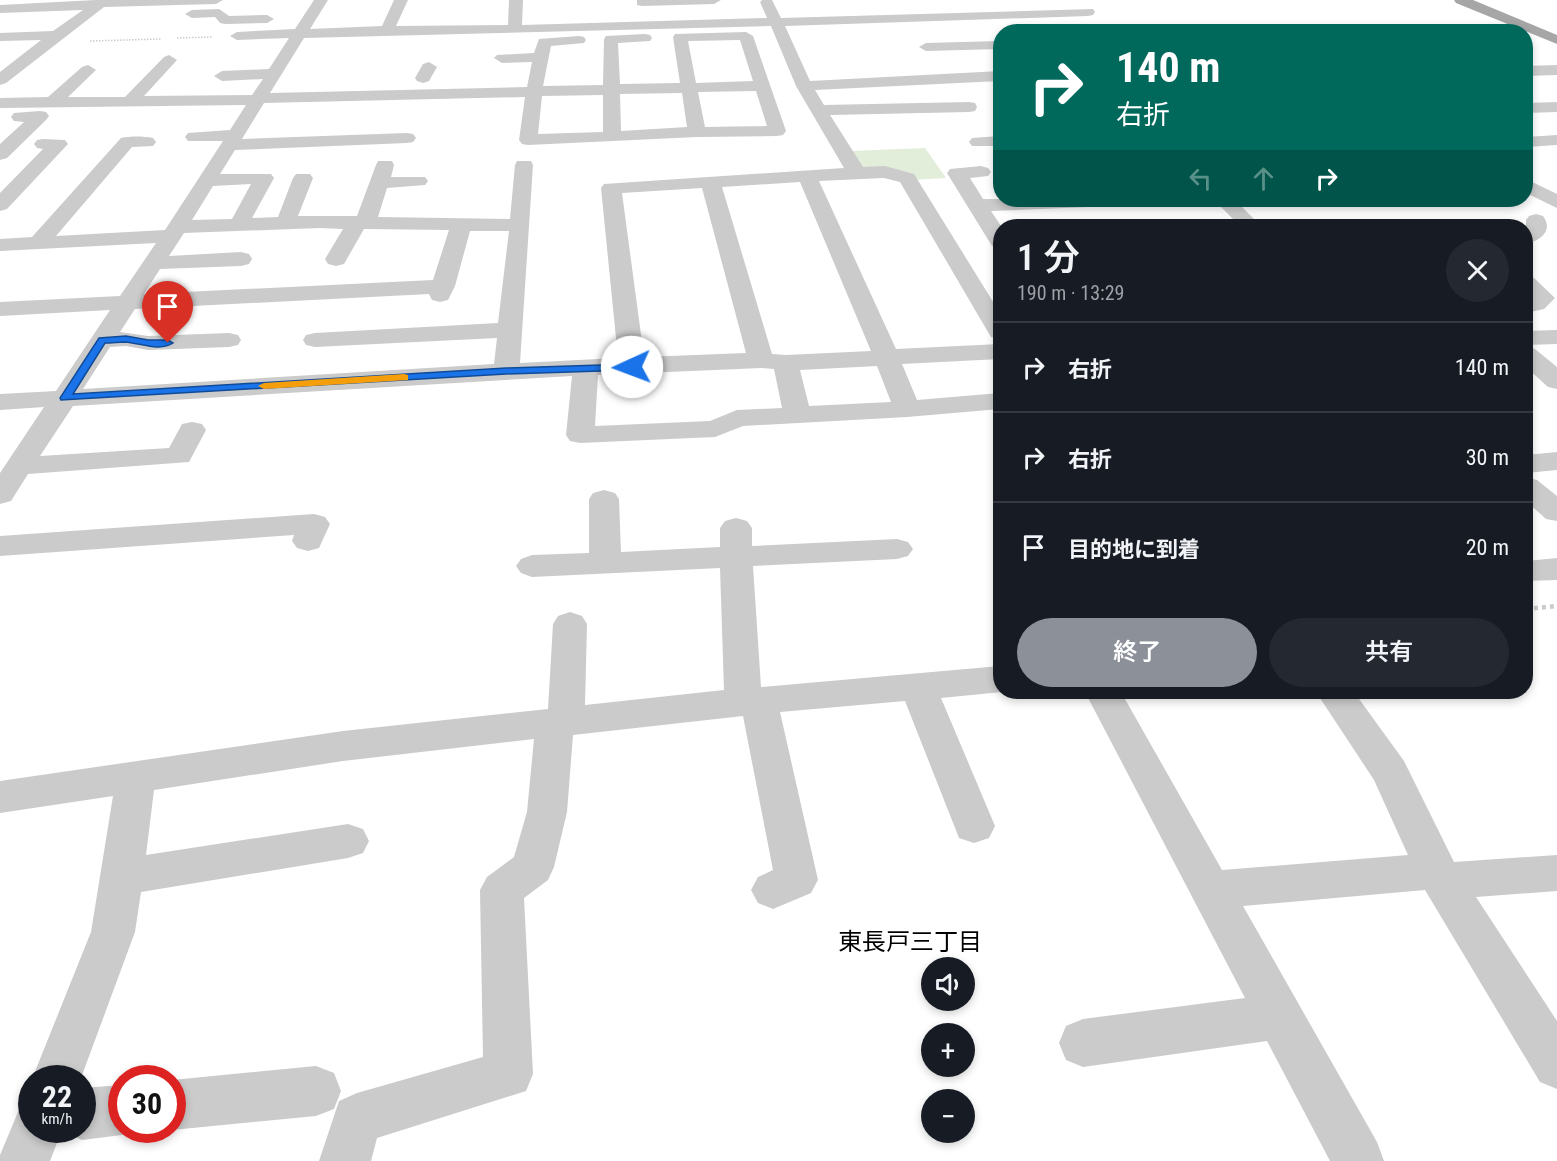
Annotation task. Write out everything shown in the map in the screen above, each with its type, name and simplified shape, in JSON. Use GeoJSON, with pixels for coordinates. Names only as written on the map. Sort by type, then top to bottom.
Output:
{"type":"FeatureCollection","features":[{"type":"Feature","properties":{"kind":"main road"},"geometry":{"type":"LineString","coordinates":[[1461,0],[1519,24]]}},
{"type":"Feature","properties":{"kind":"main road"},"geometry":{"type":"LineString","coordinates":[[1533,30],[1557,40]]}},
{"type":"Feature","properties":{"kind":"street"},"geometry":{"type":"LineString","coordinates":[[0,9],[221,0]]}},
{"type":"Feature","properties":{"kind":"street"},"geometry":{"type":"LineString","coordinates":[[0,495],[207,180],[321,0]]}},
{"type":"Feature","properties":{"kind":"street"},"geometry":{"type":"LineString","coordinates":[[378,34],[401,0]]}},
{"type":"Feature","properties":{"kind":"street"},"geometry":{"type":"LineString","coordinates":[[516,0],[513,27],[504,52],[542,57]]}},
{"type":"Feature","properties":{"kind":"street"},"geometry":{"type":"LineString","coordinates":[[637,6],[718,3]]}},
{"type":"Feature","properties":{"kind":"street"},"geometry":{"type":"LineString","coordinates":[[764,3],[776,21],[804,86],[857,173]]}},
{"type":"Feature","properties":{"kind":"street"},"geometry":{"type":"LineString","coordinates":[[896,4],[899,8],[1010,6],[1079,15]]}},
{"type":"Feature","properties":{"kind":"street"},"geometry":{"type":"LineString","coordinates":[[0,80],[50,40],[102,6]]}},
{"type":"Feature","properties":{"kind":"street"},"geometry":{"type":"LineString","coordinates":[[237,36],[299,33],[378,34],[457,23],[513,27],[553,22],[610,29],[680,37],[746,36],[777,131],[697,132],[528,140],[534,91],[544,42],[610,29],[662,22],[776,21],[852,14],[944,16],[1010,6]]}},
{"type":"Feature","properties":{"kind":"street"},"geometry":{"type":"LineString","coordinates":[[1010,6],[1030,24]]}},
{"type":"Feature","properties":{"kind":"street"},"geometry":{"type":"LineString","coordinates":[[192,14],[219,13],[225,20],[309,17]]}},
{"type":"Feature","properties":{"kind":"street"},"geometry":{"type":"LineString","coordinates":[[926,46],[966,31],[957,21],[944,16]]}},
{"type":"Feature","properties":{"kind":"street"},"geometry":{"type":"LineString","coordinates":[[919,17],[927,28],[942,40],[993,44]]}},
{"type":"Feature","properties":{"kind":"street"},"geometry":{"type":"LineString","coordinates":[[610,29],[613,89],[612,137]]}},
{"type":"Feature","properties":{"kind":"street"},"geometry":{"type":"LineString","coordinates":[[0,37],[50,40]]}},
{"type":"Feature","properties":{"kind":"street"},"geometry":{"type":"LineString","coordinates":[[680,37],[687,87],[697,132]]}},
{"type":"Feature","properties":{"kind":"street"},"geometry":{"type":"LineString","coordinates":[[0,45],[50,40]]}},
{"type":"Feature","properties":{"kind":"street"},"geometry":{"type":"LineString","coordinates":[[130,101],[173,62]]}},
{"type":"Feature","properties":{"kind":"street"},"geometry":{"type":"LineString","coordinates":[[795,65],[816,64]]}},
{"type":"Feature","properties":{"kind":"street"},"geometry":{"type":"LineString","coordinates":[[52,102],[89,70]]}},
{"type":"Feature","properties":{"kind":"street"},"geometry":{"type":"LineString","coordinates":[[1533,71],[1557,70]]}},
{"type":"Feature","properties":{"kind":"street"},"geometry":{"type":"LineString","coordinates":[[402,74],[426,73]]}},
{"type":"Feature","properties":{"kind":"street"},"geometry":{"type":"LineString","coordinates":[[224,74],[296,77]]}},
{"type":"Feature","properties":{"kind":"street"},"geometry":{"type":"LineString","coordinates":[[804,86],[993,76]]}},
{"type":"Feature","properties":{"kind":"street"},"geometry":{"type":"LineString","coordinates":[[0,103],[761,86]]}},
{"type":"Feature","properties":{"kind":"street"},"geometry":{"type":"LineString","coordinates":[[818,110],[969,107]]}},
{"type":"Feature","properties":{"kind":"street"},"geometry":{"type":"LineString","coordinates":[[1533,108],[1557,107]]}},
{"type":"Feature","properties":{"kind":"street"},"geometry":{"type":"LineString","coordinates":[[0,117],[92,115]]}},
{"type":"Feature","properties":{"kind":"street"},"geometry":{"type":"LineString","coordinates":[[0,154],[40,116]]}},
{"type":"Feature","properties":{"kind":"street"},"geometry":{"type":"LineString","coordinates":[[194,137],[232,140],[407,138]]}},
{"type":"Feature","properties":{"kind":"street"},"geometry":{"type":"LineString","coordinates":[[1533,141],[1557,140]]}},
{"type":"Feature","properties":{"kind":"street"},"geometry":{"type":"LineString","coordinates":[[978,142],[993,141]]}},
{"type":"Feature","properties":{"kind":"street"},"geometry":{"type":"LineString","coordinates":[[38,243],[127,142],[147,142]]}},
{"type":"Feature","properties":{"kind":"street"},"geometry":{"type":"LineString","coordinates":[[0,206],[59,144],[43,144]]}},
{"type":"Feature","properties":{"kind":"street"},"geometry":{"type":"LineString","coordinates":[[506,371],[524,165]]}},
{"type":"Feature","properties":{"kind":"street"},"geometry":{"type":"LineString","coordinates":[[336,259],[364,218],[383,169],[418,181]]}},
{"type":"Feature","properties":{"kind":"street"},"geometry":{"type":"LineString","coordinates":[[632,367],[609,179],[710,181],[885,172],[907,178],[993,320]]}},
{"type":"Feature","properties":{"kind":"street"},"geometry":{"type":"LineString","coordinates":[[981,172],[957,173],[993,230]]}},
{"type":"Feature","properties":{"kind":"street"},"geometry":{"type":"LineString","coordinates":[[807,176],[887,358],[907,410]]}},
{"type":"Feature","properties":{"kind":"street"},"geometry":{"type":"LineString","coordinates":[[1533,178],[1546,177]]}},
{"type":"Feature","properties":{"kind":"street"},"geometry":{"type":"LineString","coordinates":[[207,180],[264,178],[242,217],[242,224]]}},
{"type":"Feature","properties":{"kind":"street"},"geometry":{"type":"LineString","coordinates":[[288,223],[288,213],[303,178]]}},
{"type":"Feature","properties":{"kind":"street"},"geometry":{"type":"LineString","coordinates":[[710,181],[773,361],[797,415]]}},
{"type":"Feature","properties":{"kind":"street"},"geometry":{"type":"LineString","coordinates":[[1533,189],[1557,202]]}},
{"type":"Feature","properties":{"kind":"street"},"geometry":{"type":"LineString","coordinates":[[972,197],[993,190]]}},
{"type":"Feature","properties":{"kind":"street"},"geometry":{"type":"LineString","coordinates":[[972,197],[993,198]]}},
{"type":"Feature","properties":{"kind":"street"},"geometry":{"type":"LineString","coordinates":[[430,334],[466,224],[477,201]]}},
{"type":"Feature","properties":{"kind":"street"},"geometry":{"type":"LineString","coordinates":[[1077,207],[1085,218]]}},
{"type":"Feature","properties":{"kind":"street"},"geometry":{"type":"LineString","coordinates":[[1231,207],[1244,219]]}},
{"type":"Feature","properties":{"kind":"street"},"geometry":{"type":"LineString","coordinates":[[331,209],[364,218]]}},
{"type":"Feature","properties":{"kind":"street"},"geometry":{"type":"LineString","coordinates":[[0,245],[77,241],[242,224],[364,218],[520,225]]}},
{"type":"Feature","properties":{"kind":"street"},"geometry":{"type":"LineString","coordinates":[[57,266],[77,241]]}},
{"type":"Feature","properties":{"kind":"street"},"geometry":{"type":"LineString","coordinates":[[152,263],[241,259]]}},
{"type":"Feature","properties":{"kind":"street"},"geometry":{"type":"LineString","coordinates":[[1533,289],[1557,282]]}},
{"type":"Feature","properties":{"kind":"street"},"geometry":{"type":"LineString","coordinates":[[0,309],[127,301],[441,296]]}},
{"type":"Feature","properties":{"kind":"street"},"geometry":{"type":"LineString","coordinates":[[315,340],[510,330]]}},
{"type":"Feature","properties":{"kind":"street"},"geometry":{"type":"LineString","coordinates":[[1533,338],[1555,336]]}},
{"type":"Feature","properties":{"kind":"street"},"geometry":{"type":"LineString","coordinates":[[102,340],[126,339],[148,343],[230,340]]}},
{"type":"Feature","properties":{"kind":"street"},"geometry":{"type":"LineString","coordinates":[[0,402],[506,371],[887,358],[993,351]]}},
{"type":"Feature","properties":{"kind":"street"},"geometry":{"type":"LineString","coordinates":[[586,368],[580,435],[715,429],[737,418],[907,410],[993,402]]}},
{"type":"Feature","properties":{"kind":"street"},"geometry":{"type":"LineString","coordinates":[[20,466],[179,456],[192,430]]}},
{"type":"Feature","properties":{"kind":"street"},"geometry":{"type":"LineString","coordinates":[[1533,463],[1557,461]]}},
{"type":"Feature","properties":{"kind":"street"},"geometry":{"type":"LineString","coordinates":[[1533,492],[1557,512]]}},
{"type":"Feature","properties":{"kind":"street"},"geometry":{"type":"LineString","coordinates":[[604,499],[605,562]]}},
{"type":"Feature","properties":{"kind":"street"},"geometry":{"type":"LineString","coordinates":[[0,546],[162,527],[314,524],[308,541]]}},
{"type":"Feature","properties":{"kind":"street"},"geometry":{"type":"LineString","coordinates":[[736,542],[751,702],[796,880],[773,891]]}},
{"type":"Feature","properties":{"kind":"street"},"geometry":{"type":"LineString","coordinates":[[532,566],[605,562],[736,542],[897,549]]}},
{"type":"Feature","properties":{"kind":"street"},"geometry":{"type":"LineString","coordinates":[[1533,571],[1557,569]]}},
{"type":"Feature","properties":{"kind":"street"},"geometry":{"type":"LineString","coordinates":[[345,1161],[357,1119],[508,1074],[502,890],[533,867],[547,812],[560,723],[570,624]]}},
{"type":"Feature","properties":{"kind":"street"},"geometry":{"type":"LineString","coordinates":[[0,797],[343,746],[751,702],[993,680]]}},
{"type":"Feature","properties":{"kind":"street"},"geometry":{"type":"LineString","coordinates":[[918,687],[974,826]]}},
{"type":"Feature","properties":{"kind":"street"},"geometry":{"type":"LineString","coordinates":[[1107,699],[1358,1161]]}},
{"type":"Feature","properties":{"kind":"street"},"geometry":{"type":"LineString","coordinates":[[1339,699],[1390,772],[1440,876],[1557,1065]]}},
{"type":"Feature","properties":{"kind":"street"},"geometry":{"type":"LineString","coordinates":[[61,1065],[113,932],[136,777]]}},
{"type":"Feature","properties":{"kind":"street"},"geometry":{"type":"LineString","coordinates":[[121,878],[348,841]]}},
{"type":"Feature","properties":{"kind":"street"},"geometry":{"type":"LineString","coordinates":[[1211,890],[1440,876],[1557,873]]}},
{"type":"Feature","properties":{"kind":"street"},"geometry":{"type":"LineString","coordinates":[[1083,1043],[1280,1016]]}},
{"type":"Feature","properties":{"kind":"street"},"geometry":{"type":"LineString","coordinates":[[186,1104],[316,1090]]}},
{"type":"Feature","properties":{"kind":"street"},"geometry":{"type":"LineString","coordinates":[[24,1161],[31,1143]]}},
{"type":"Feature","properties":{"kind":"path"},"geometry":{"type":"LineString","coordinates":[[177,38],[237,36]]}},
{"type":"Feature","properties":{"kind":"path"},"geometry":{"type":"LineString","coordinates":[[50,40],[165,39]]}},
{"type":"Feature","properties":{"kind":"path"},"geometry":{"type":"LineString","coordinates":[[1533,608],[1557,606]]}},
{"type":"Feature","properties":{"kind":"green space"},"geometry":{"type":"Polygon","coordinates":[[[925,148],[946,178],[912,180],[863,170],[851,151],[925,148]]]}},
{"type":"Feature","properties":{"kind":"slow traffic"},"geometry":{"type":"LineString","coordinates":[[264,386],[404,377]]}},
{"type":"Feature","properties":{"kind":"district","name":"東長戸三丁目"},"geometry":{"type":"Point","coordinates":[910,942]}},
{"type":"Feature","properties":{"kind":"route"},"geometry":{"type":"LineString","coordinates":[[168,343],[148,343],[126,339],[102,340],[65,398],[506,371],[632,367]]}}]}
